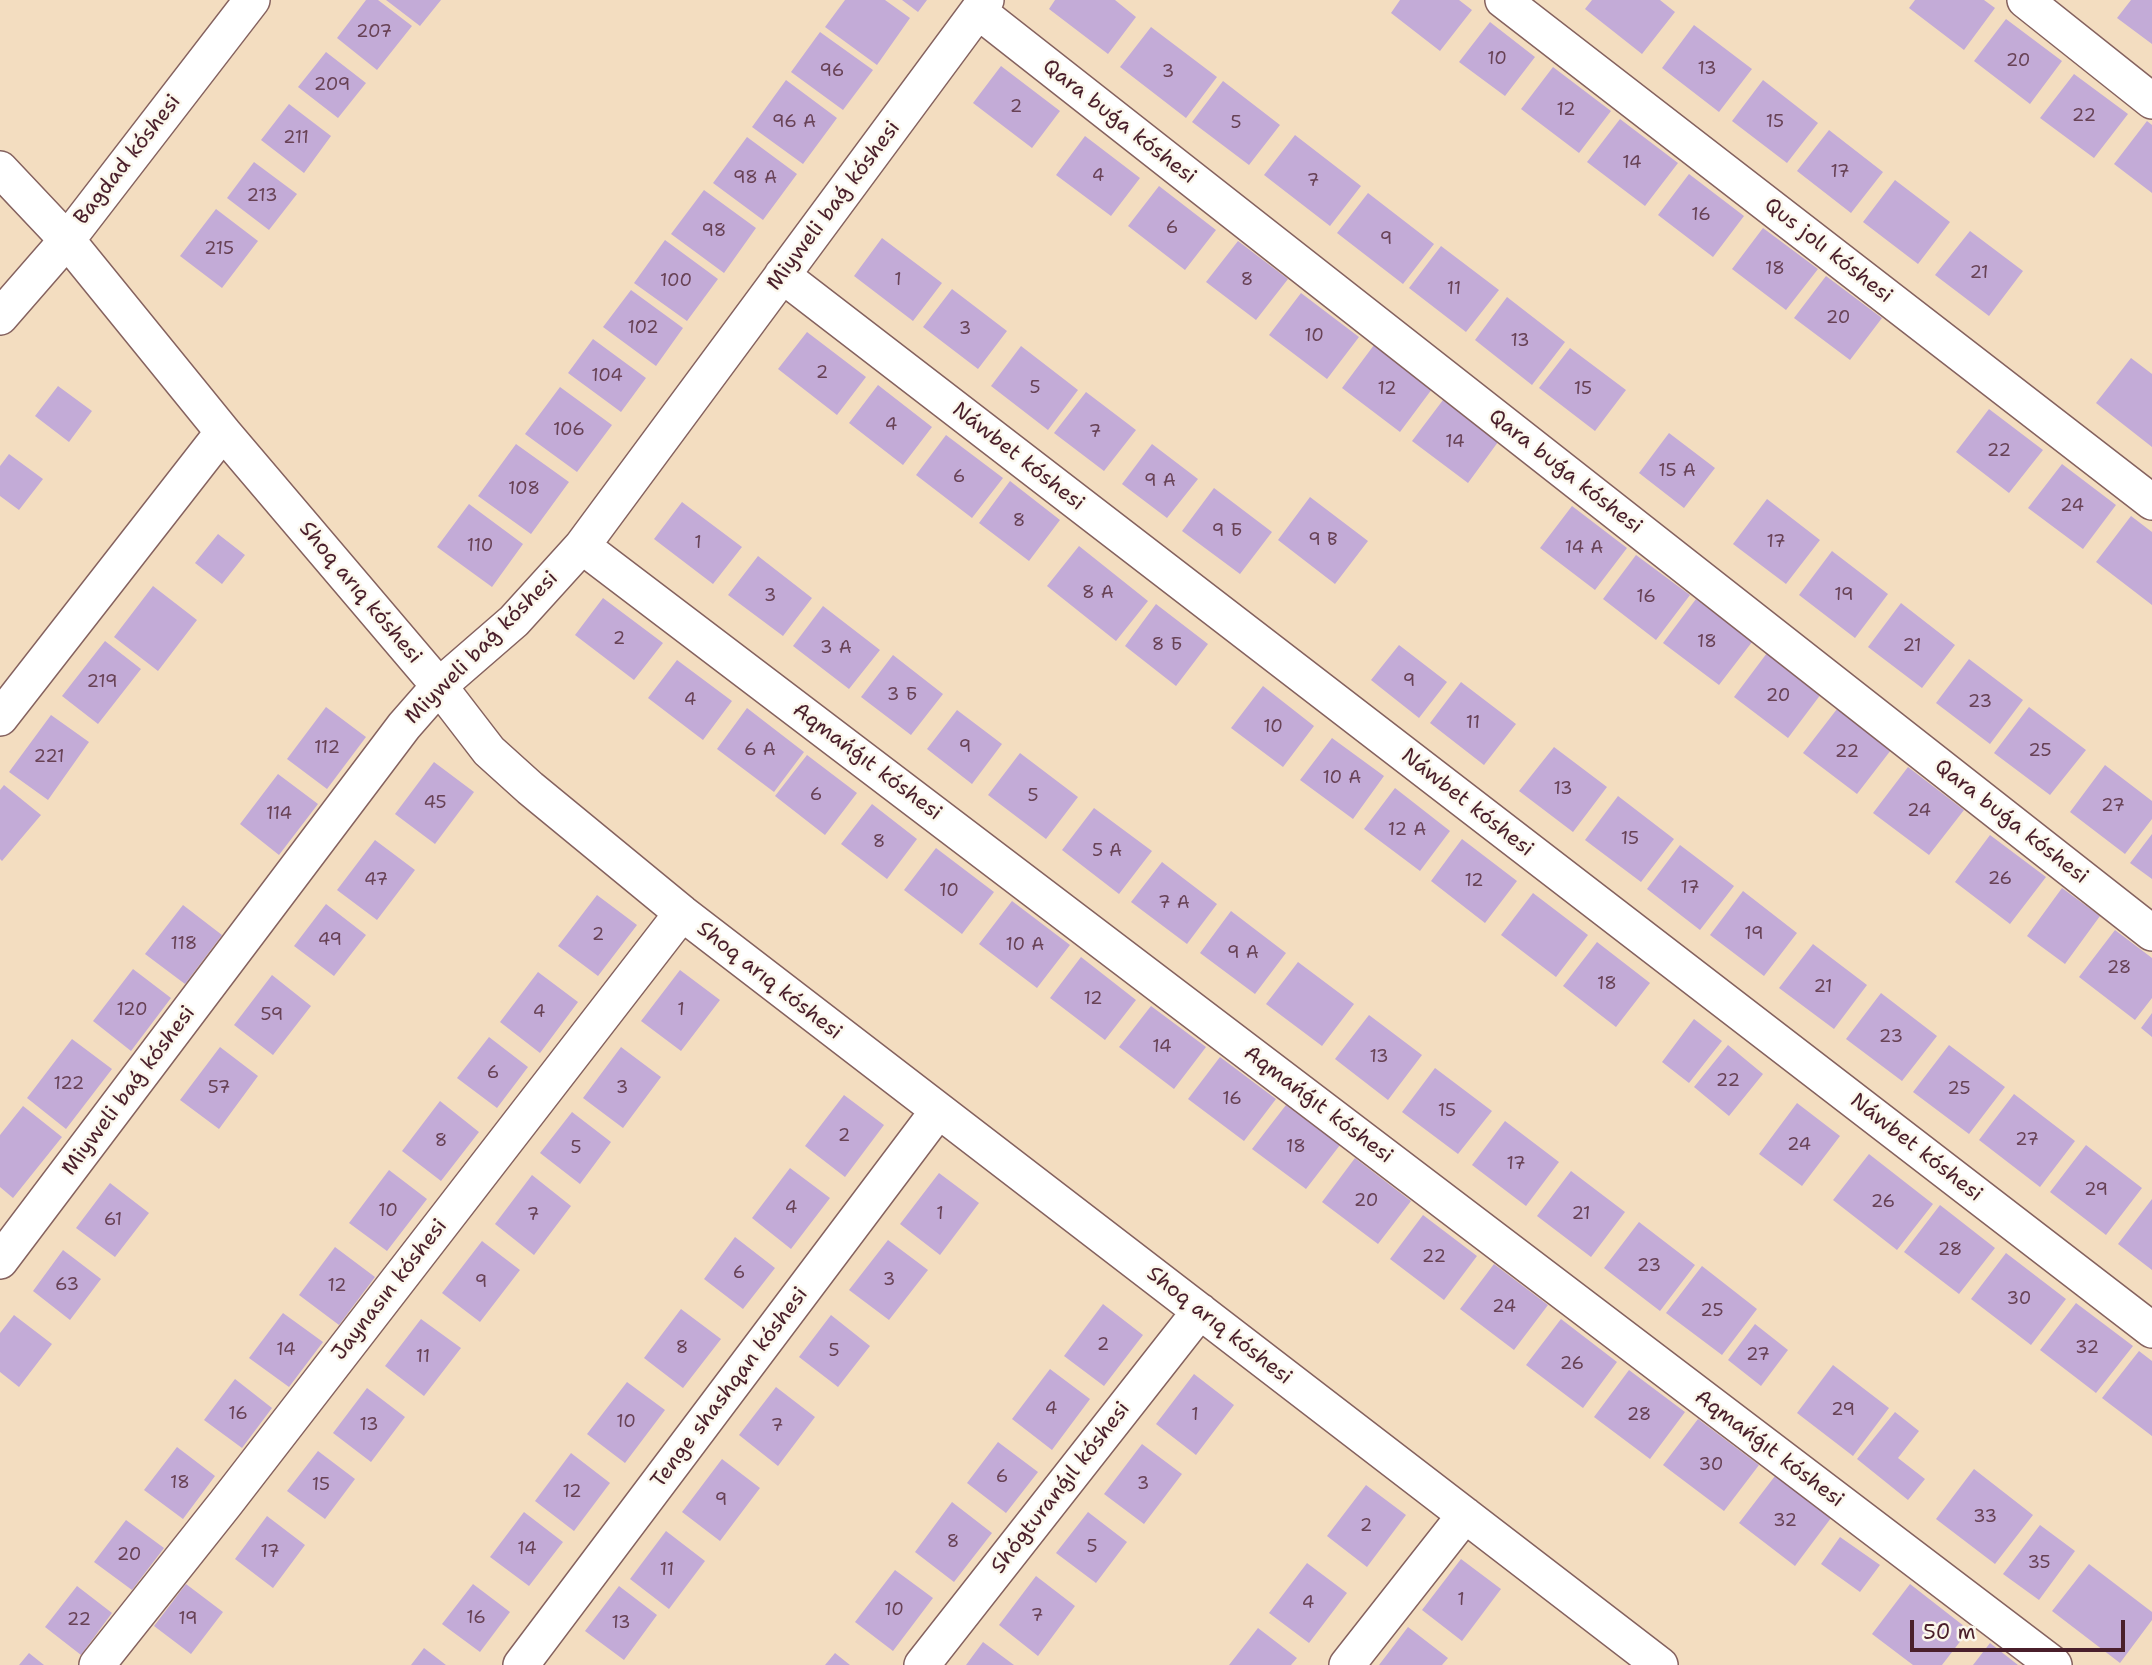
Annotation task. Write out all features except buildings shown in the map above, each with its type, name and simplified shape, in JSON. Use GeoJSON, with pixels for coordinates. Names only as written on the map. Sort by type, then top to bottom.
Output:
{"type":"FeatureCollection","features":[{"type":"Feature","properties":{"kind":"street","name":"Bagdad kóshesi"},"geometry":{"type":"LineString","coordinates":[[0,317],[67,240],[252,0]]}},
{"type":"Feature","properties":{"kind":"street","name":"Qus jolı kóshesi"},"geometry":{"type":"LineString","coordinates":[[1503,0],[2152,502]]}},
{"type":"Feature","properties":{"kind":"street"},"geometry":{"type":"LineString","coordinates":[[2025,0],[2152,101]]}},
{"type":"Feature","properties":{"kind":"street","name":"Miyweli baǵ kóshesi"},"geometry":{"type":"LineString","coordinates":[[0,1261],[404,726],[439,686],[514,621],[582,545],[982,6]]}},
{"type":"Feature","properties":{"kind":"street","name":"Qara buǵa kóshesi"},"geometry":{"type":"LineString","coordinates":[[982,6],[2152,933]]}},
{"type":"Feature","properties":{"kind":"street","name":"Shoq arıq kóshesi"},"geometry":{"type":"LineString","coordinates":[[0,169],[67,240],[223,432],[439,686],[489,751],[530,788],[682,913],[1660,1665]]}},
{"type":"Feature","properties":{"kind":"street","name":"Náwbet kóshesi"},"geometry":{"type":"LineString","coordinates":[[782,275],[2152,1330]]}},
{"type":"Feature","properties":{"kind":"street"},"geometry":{"type":"LineString","coordinates":[[0,718],[223,432]]}},
{"type":"Feature","properties":{"kind":"street","name":"Aqmańǵıt kóshesi"},"geometry":{"type":"LineString","coordinates":[[582,545],[2054,1665]]}},
{"type":"Feature","properties":{"kind":"street","name":"Jaynasın kóshesi"},"geometry":{"type":"LineString","coordinates":[[96,1665],[225,1504],[682,913]]}},
{"type":"Feature","properties":{"kind":"street","name":"Tenge shashqan kóshesi"},"geometry":{"type":"LineString","coordinates":[[521,1665],[939,1111]]}},
{"type":"Feature","properties":{"kind":"street","name":"Shógturanǵıl kóshesi"},"geometry":{"type":"LineString","coordinates":[[922,1665],[1200,1311]]}},
{"type":"Feature","properties":{"kind":"street"},"geometry":{"type":"LineString","coordinates":[[1346,1665],[1465,1515]]}}]}
